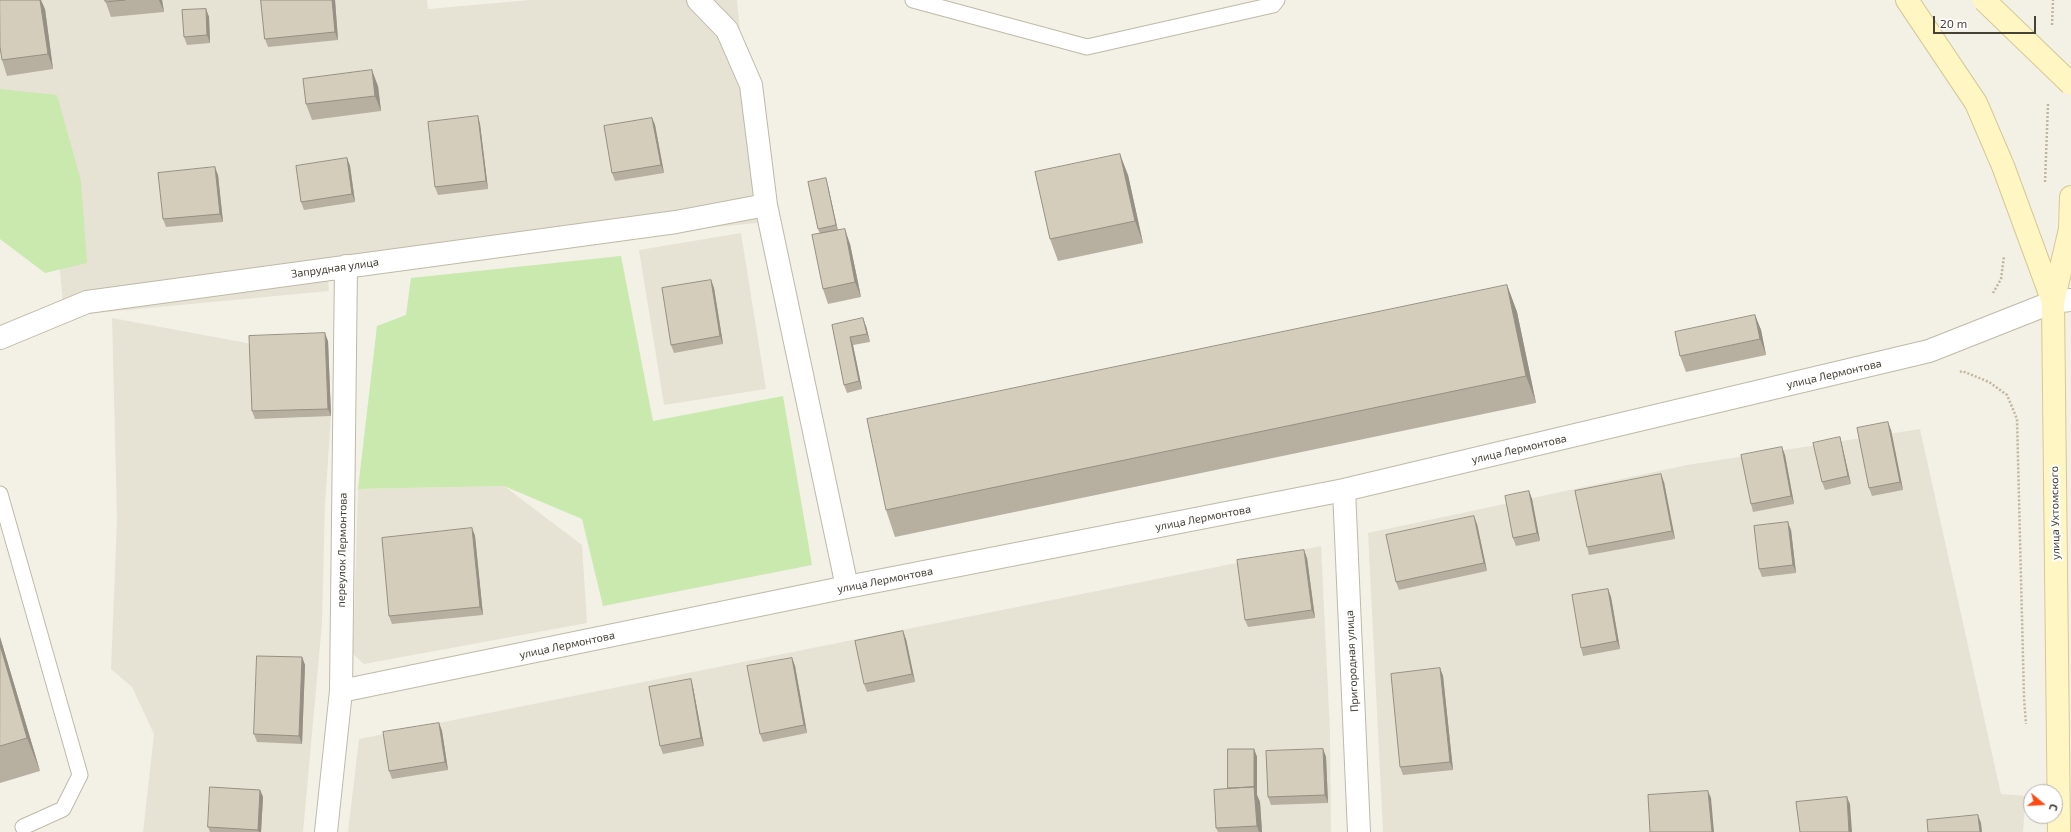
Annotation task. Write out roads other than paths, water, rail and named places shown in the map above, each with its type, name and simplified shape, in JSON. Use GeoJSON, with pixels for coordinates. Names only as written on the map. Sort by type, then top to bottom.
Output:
{"type":"FeatureCollection","features":[{"type":"Feature","properties":{"kind":"main road"},"geometry":{"type":"LineString","coordinates":[[1906,0],[1976,103],[2062,301]]}},
{"type":"Feature","properties":{"kind":"main road"},"geometry":{"type":"LineString","coordinates":[[1984,0],[2071,84]]}},
{"type":"Feature","properties":{"kind":"main road","name":"улица Ухтомского"},"geometry":{"type":"LineString","coordinates":[[2059,832],[2062,301],[2070,229],[2071,197]]}},
{"type":"Feature","properties":{"kind":"street"},"geometry":{"type":"LineString","coordinates":[[699,0],[727,30],[751,85],[766,205],[847,588]]}},
{"type":"Feature","properties":{"kind":"street","name":"Запрудная улица"},"geometry":{"type":"LineString","coordinates":[[0,338],[87,302],[676,222],[766,205]]}},
{"type":"Feature","properties":{"kind":"street","name":"переулок Лермонтова"},"geometry":{"type":"LineString","coordinates":[[326,832],[341,691],[346,266]]}},
{"type":"Feature","properties":{"kind":"street","name":"улица Лермонтова"},"geometry":{"type":"LineString","coordinates":[[341,691],[847,588],[1344,490],[1929,351],[2062,301]]}},
{"type":"Feature","properties":{"kind":"street","name":"Пригородная улица"},"geometry":{"type":"LineString","coordinates":[[1344,490],[1359,832]]}},
{"type":"Feature","properties":{"kind":"lane"},"geometry":{"type":"LineString","coordinates":[[913,0],[1087,47],[1273,5],[1277,0]]}},
{"type":"Feature","properties":{"kind":"lane"},"geometry":{"type":"LineString","coordinates":[[0,494],[80,775],[63,810],[23,827]]}}]}
